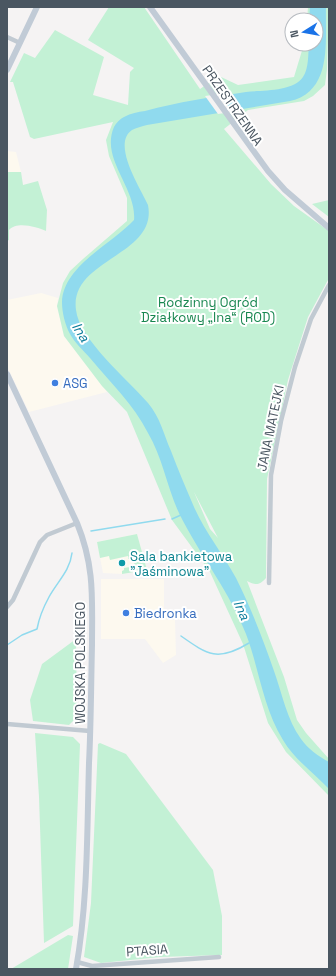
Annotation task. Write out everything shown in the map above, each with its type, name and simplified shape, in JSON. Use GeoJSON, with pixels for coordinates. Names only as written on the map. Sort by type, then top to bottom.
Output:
{"type":"FeatureCollection","features":[{"type":"Feature","properties":{"kind":"street"},"geometry":{"type":"LineString","coordinates":[[7,70],[37,7]]}},
{"type":"Feature","properties":{"kind":"street","name":"PRZESTRZENNA"},"geometry":{"type":"LineString","coordinates":[[150,7],[268,171],[329,228]]}},
{"type":"Feature","properties":{"kind":"street"},"geometry":{"type":"LineString","coordinates":[[7,37],[20,43]]}},
{"type":"Feature","properties":{"kind":"street","name":"PRZESTRZENNA"},"geometry":{"type":"LineString","coordinates":[[306,208],[329,223]]}},
{"type":"Feature","properties":{"kind":"street","name":"JANA MATEJKI"},"geometry":{"type":"LineString","coordinates":[[269,583],[271,475],[281,421],[293,374],[311,320],[329,285]]}},
{"type":"Feature","properties":{"kind":"street","name":"WOJSKA POLSKIEGO"},"geometry":{"type":"LineString","coordinates":[[8,377],[77,523],[87,549],[91,577],[90,731],[84,896],[76,969]]}},
{"type":"Feature","properties":{"kind":"street"},"geometry":{"type":"LineString","coordinates":[[7,607],[13,600],[32,556],[42,540],[47,535],[77,523]]}},
{"type":"Feature","properties":{"kind":"street"},"geometry":{"type":"LineString","coordinates":[[7,724],[90,731]]}},
{"type":"Feature","properties":{"kind":"street","name":"PTASIA"},"geometry":{"type":"LineString","coordinates":[[77,962],[92,966],[219,957]]}},
{"type":"Feature","properties":{"kind":"shaded area"},"geometry":{"type":"Polygon","coordinates":[[[7,151],[16,152],[21,172],[7,172],[7,151]]]}},
{"type":"Feature","properties":{"kind":"shaded area"},"geometry":{"type":"Polygon","coordinates":[[[41,293],[58,298],[57,306],[64,336],[107,392],[29,412],[7,366],[7,300],[41,293]]]}},
{"type":"Feature","properties":{"kind":"shaded area"},"geometry":{"type":"Polygon","coordinates":[[[137,534],[147,570],[122,574],[103,573],[97,542],[137,534]]]}},
{"type":"Feature","properties":{"kind":"shaded area"},"geometry":{"type":"Polygon","coordinates":[[[101,579],[164,579],[164,619],[175,620],[176,655],[163,663],[145,639],[101,639],[101,579]]]}},
{"type":"Feature","properties":{"kind":"green space","name":"Rodzinny Ogród Działkowy „Ina“ (ROD)"},"geometry":{"type":"Polygon","coordinates":[[[109,7],[144,7],[200,89],[219,76],[238,85],[294,77],[302,52],[324,52],[324,12],[308,12],[308,7],[329,7],[325,85],[313,96],[304,101],[248,110],[224,129],[271,184],[294,206],[329,231],[329,278],[308,317],[288,380],[267,479],[266,578],[257,584],[247,581],[284,677],[297,720],[306,733],[329,759],[329,796],[286,752],[268,723],[243,644],[210,572],[172,520],[127,412],[102,386],[64,336],[57,306],[63,283],[70,271],[127,221],[127,198],[109,156],[106,140],[113,122],[34,139],[30,137],[13,82],[10,82],[24,53],[35,58],[55,30],[104,57],[93,95],[128,105],[130,72],[134,68],[88,40],[109,7]],[[194,492],[210,529],[218,538],[194,492]]]}},
{"type":"Feature","properties":{"kind":"green space"},"geometry":{"type":"Polygon","coordinates":[[[7,172],[21,172],[23,185],[38,181],[47,210],[46,231],[22,225],[13,227],[9,230],[9,240],[7,241],[7,172]]]}},
{"type":"Feature","properties":{"kind":"green space"},"geometry":{"type":"Polygon","coordinates":[[[329,200],[329,217],[312,204],[329,200]]]}},
{"type":"Feature","properties":{"kind":"green space"},"geometry":{"type":"Polygon","coordinates":[[[137,534],[147,570],[122,574],[124,568],[135,566],[133,558],[128,559],[128,556],[110,560],[109,556],[100,558],[97,542],[137,534]]]}},
{"type":"Feature","properties":{"kind":"green space"},"geometry":{"type":"Polygon","coordinates":[[[76,639],[77,717],[69,725],[33,721],[30,700],[42,664],[76,639]]]}},
{"type":"Feature","properties":{"kind":"green space"},"geometry":{"type":"Polygon","coordinates":[[[35,733],[73,737],[80,744],[73,926],[44,943],[39,797],[35,733]]]}},
{"type":"Feature","properties":{"kind":"green space"},"geometry":{"type":"Polygon","coordinates":[[[100,743],[126,754],[213,870],[222,916],[222,955],[160,957],[101,963],[84,957],[91,903],[98,744],[100,743]]]}},
{"type":"Feature","properties":{"kind":"green space"},"geometry":{"type":"Polygon","coordinates":[[[68,935],[73,936],[68,969],[11,969],[68,935]]]}},
{"type":"Feature","properties":{"kind":"water","name":"Ina"},"geometry":{"type":"Polygon","coordinates":[[[310,7],[326,7],[326,49],[320,76],[314,87],[304,95],[290,101],[145,125],[132,130],[126,137],[126,156],[134,178],[148,205],[147,222],[140,236],[86,279],[77,293],[76,310],[79,321],[95,346],[148,403],[156,414],[198,516],[231,569],[247,601],[266,647],[285,706],[296,732],[307,746],[317,755],[329,762],[329,789],[304,766],[288,747],[276,728],[266,701],[251,647],[240,619],[178,511],[153,443],[129,403],[72,337],[65,323],[62,302],[65,289],[71,277],[80,266],[134,220],[130,196],[115,162],[112,151],[111,139],[114,127],[117,123],[121,119],[137,112],[182,102],[246,92],[285,88],[298,82],[305,73],[309,52],[324,52],[324,12],[310,12],[310,7]]]}},
{"type":"Feature","properties":{"kind":"pier"},"geometry":{"type":"Polygon","coordinates":[[[219,94],[232,112],[218,114],[205,96],[219,94]]]}},
{"type":"Feature","properties":{"kind":"waterway"},"geometry":{"type":"LineString","coordinates":[[172,519],[181,515]]}},
{"type":"Feature","properties":{"kind":"waterway"},"geometry":{"type":"LineString","coordinates":[[91,531],[165,519]]}},
{"type":"Feature","properties":{"kind":"waterway"},"geometry":{"type":"LineString","coordinates":[[7,645],[22,635],[37,629],[45,605],[66,571],[72,553]]}},
{"type":"Feature","properties":{"kind":"waterway"},"geometry":{"type":"LineString","coordinates":[[181,636],[206,652],[214,654],[229,653],[249,643]]}},
{"type":"Feature","properties":{"kind":"place","name":"ASG"},"geometry":{"type":"Point","coordinates":[55,383]}},
{"type":"Feature","properties":{"kind":"place","name":"Sala bankietowa \"Jaśminowa\""},"geometry":{"type":"Point","coordinates":[122,563]}},
{"type":"Feature","properties":{"kind":"place","name":"Biedronka"},"geometry":{"type":"Point","coordinates":[126,613]}}]}
